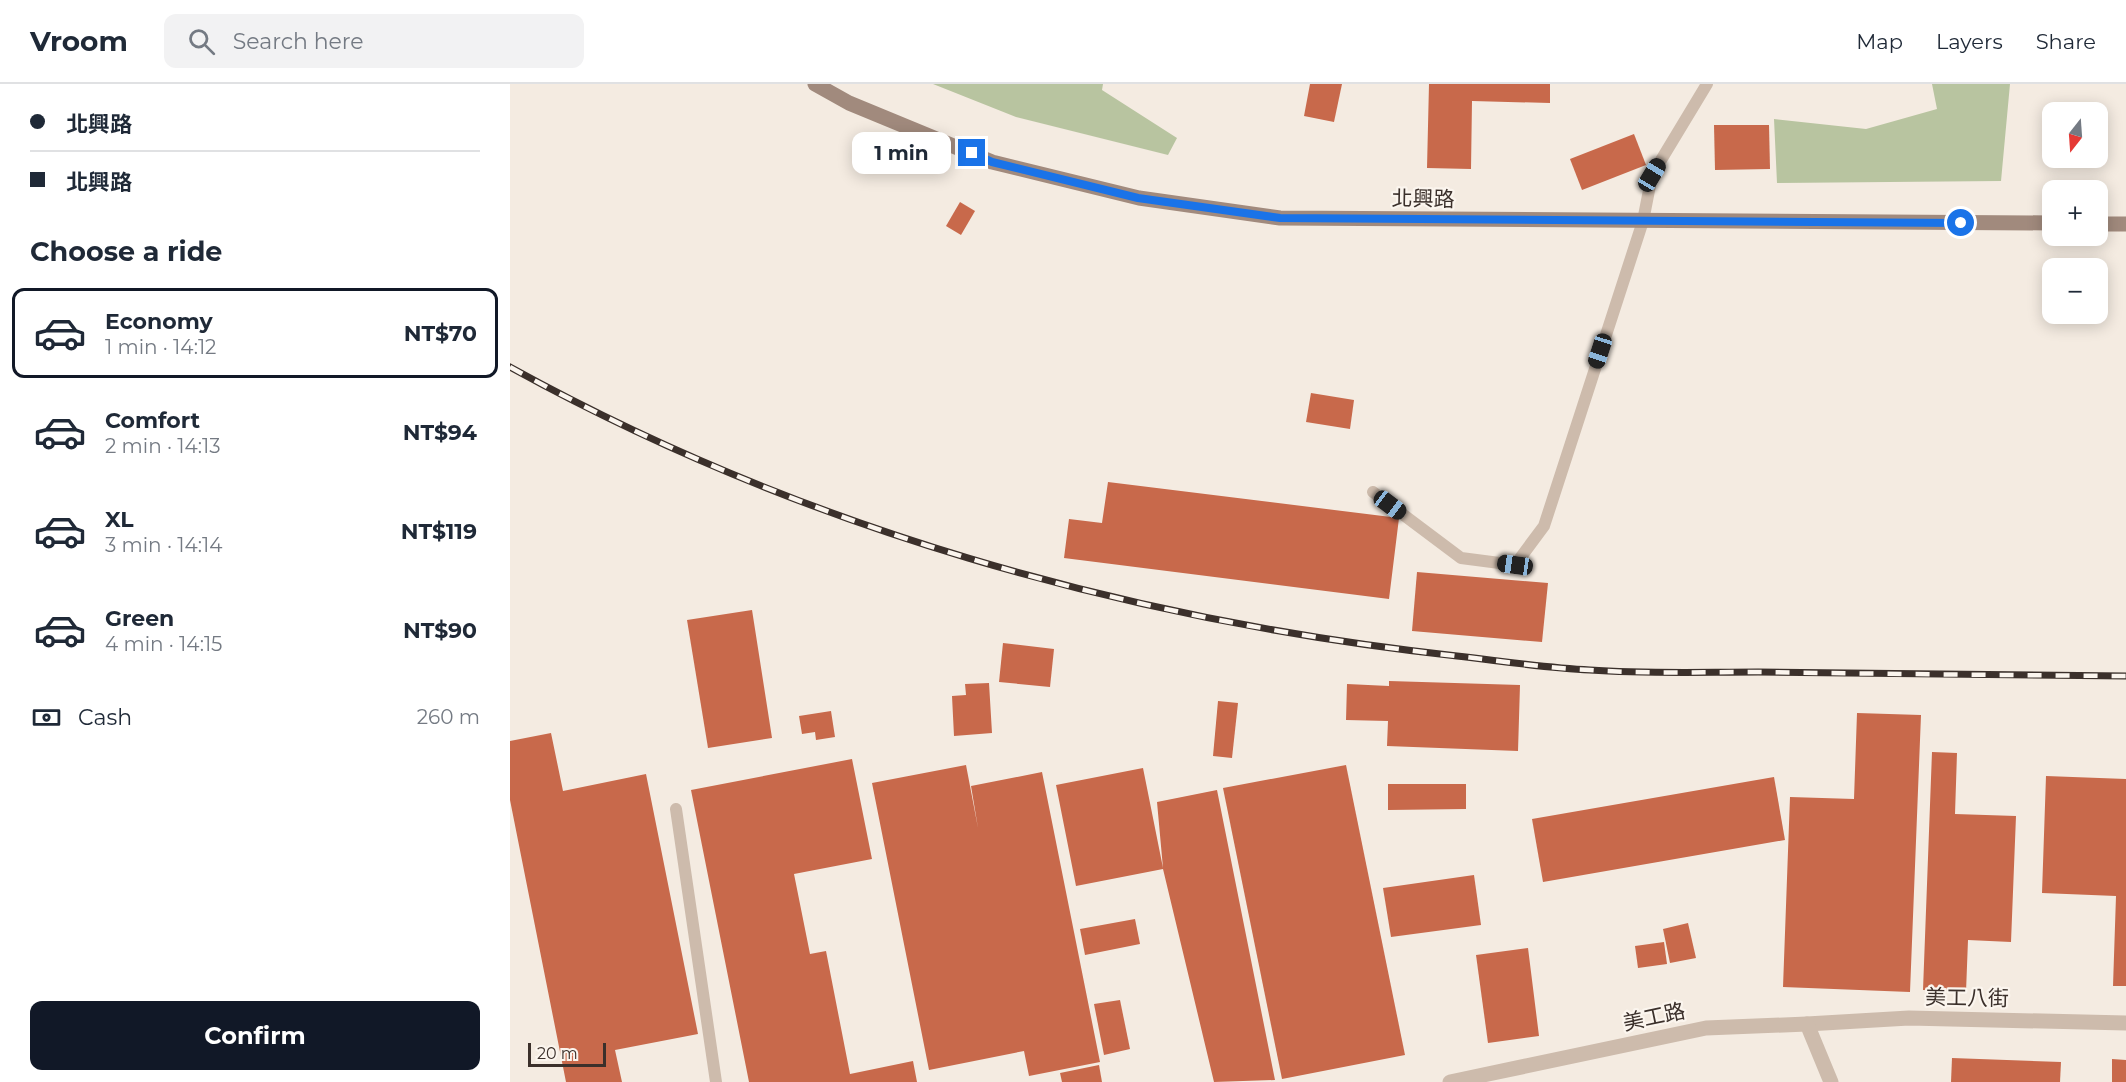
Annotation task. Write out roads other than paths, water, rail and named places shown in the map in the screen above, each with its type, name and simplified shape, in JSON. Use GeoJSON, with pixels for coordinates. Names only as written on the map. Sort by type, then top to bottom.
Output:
{"type":"FeatureCollection","features":[{"type":"Feature","properties":{"kind":"street","name":"北興路"},"geometry":{"type":"LineString","coordinates":[[816,84],[849,103],[992,162],[1138,198],[1280,218],[2042,223]]}},
{"type":"Feature","properties":{"kind":"street"},"geometry":{"type":"LineString","coordinates":[[2108,224],[2126,224]]}},
{"type":"Feature","properties":{"kind":"street","name":"美工八街"},"geometry":{"type":"LineString","coordinates":[[1807,1024],[1909,1018],[2126,1023]]}},
{"type":"Feature","properties":{"kind":"street"},"geometry":{"type":"LineString","coordinates":[[1807,1024],[1831,1082]]}},
{"type":"Feature","properties":{"kind":"street","name":"美工路"},"geometry":{"type":"LineString","coordinates":[[1450,1082],[1706,1028],[1807,1024]]}},
{"type":"Feature","properties":{"kind":"lane"},"geometry":{"type":"LineString","coordinates":[[1373,492],[1461,558],[1515,565],[1544,526],[1643,221],[1652,175],[1707,84]]}},
{"type":"Feature","properties":{"kind":"lane"},"geometry":{"type":"LineString","coordinates":[[675,809],[716,1082]]}},
{"type":"Feature","properties":{"kind":"railway"},"geometry":{"type":"LineString","coordinates":[[510,367],[621,424],[735,475],[851,520],[969,558],[1089,591],[1211,618],[1334,640],[1573,669],[1653,672],[2126,676]]}}]}
